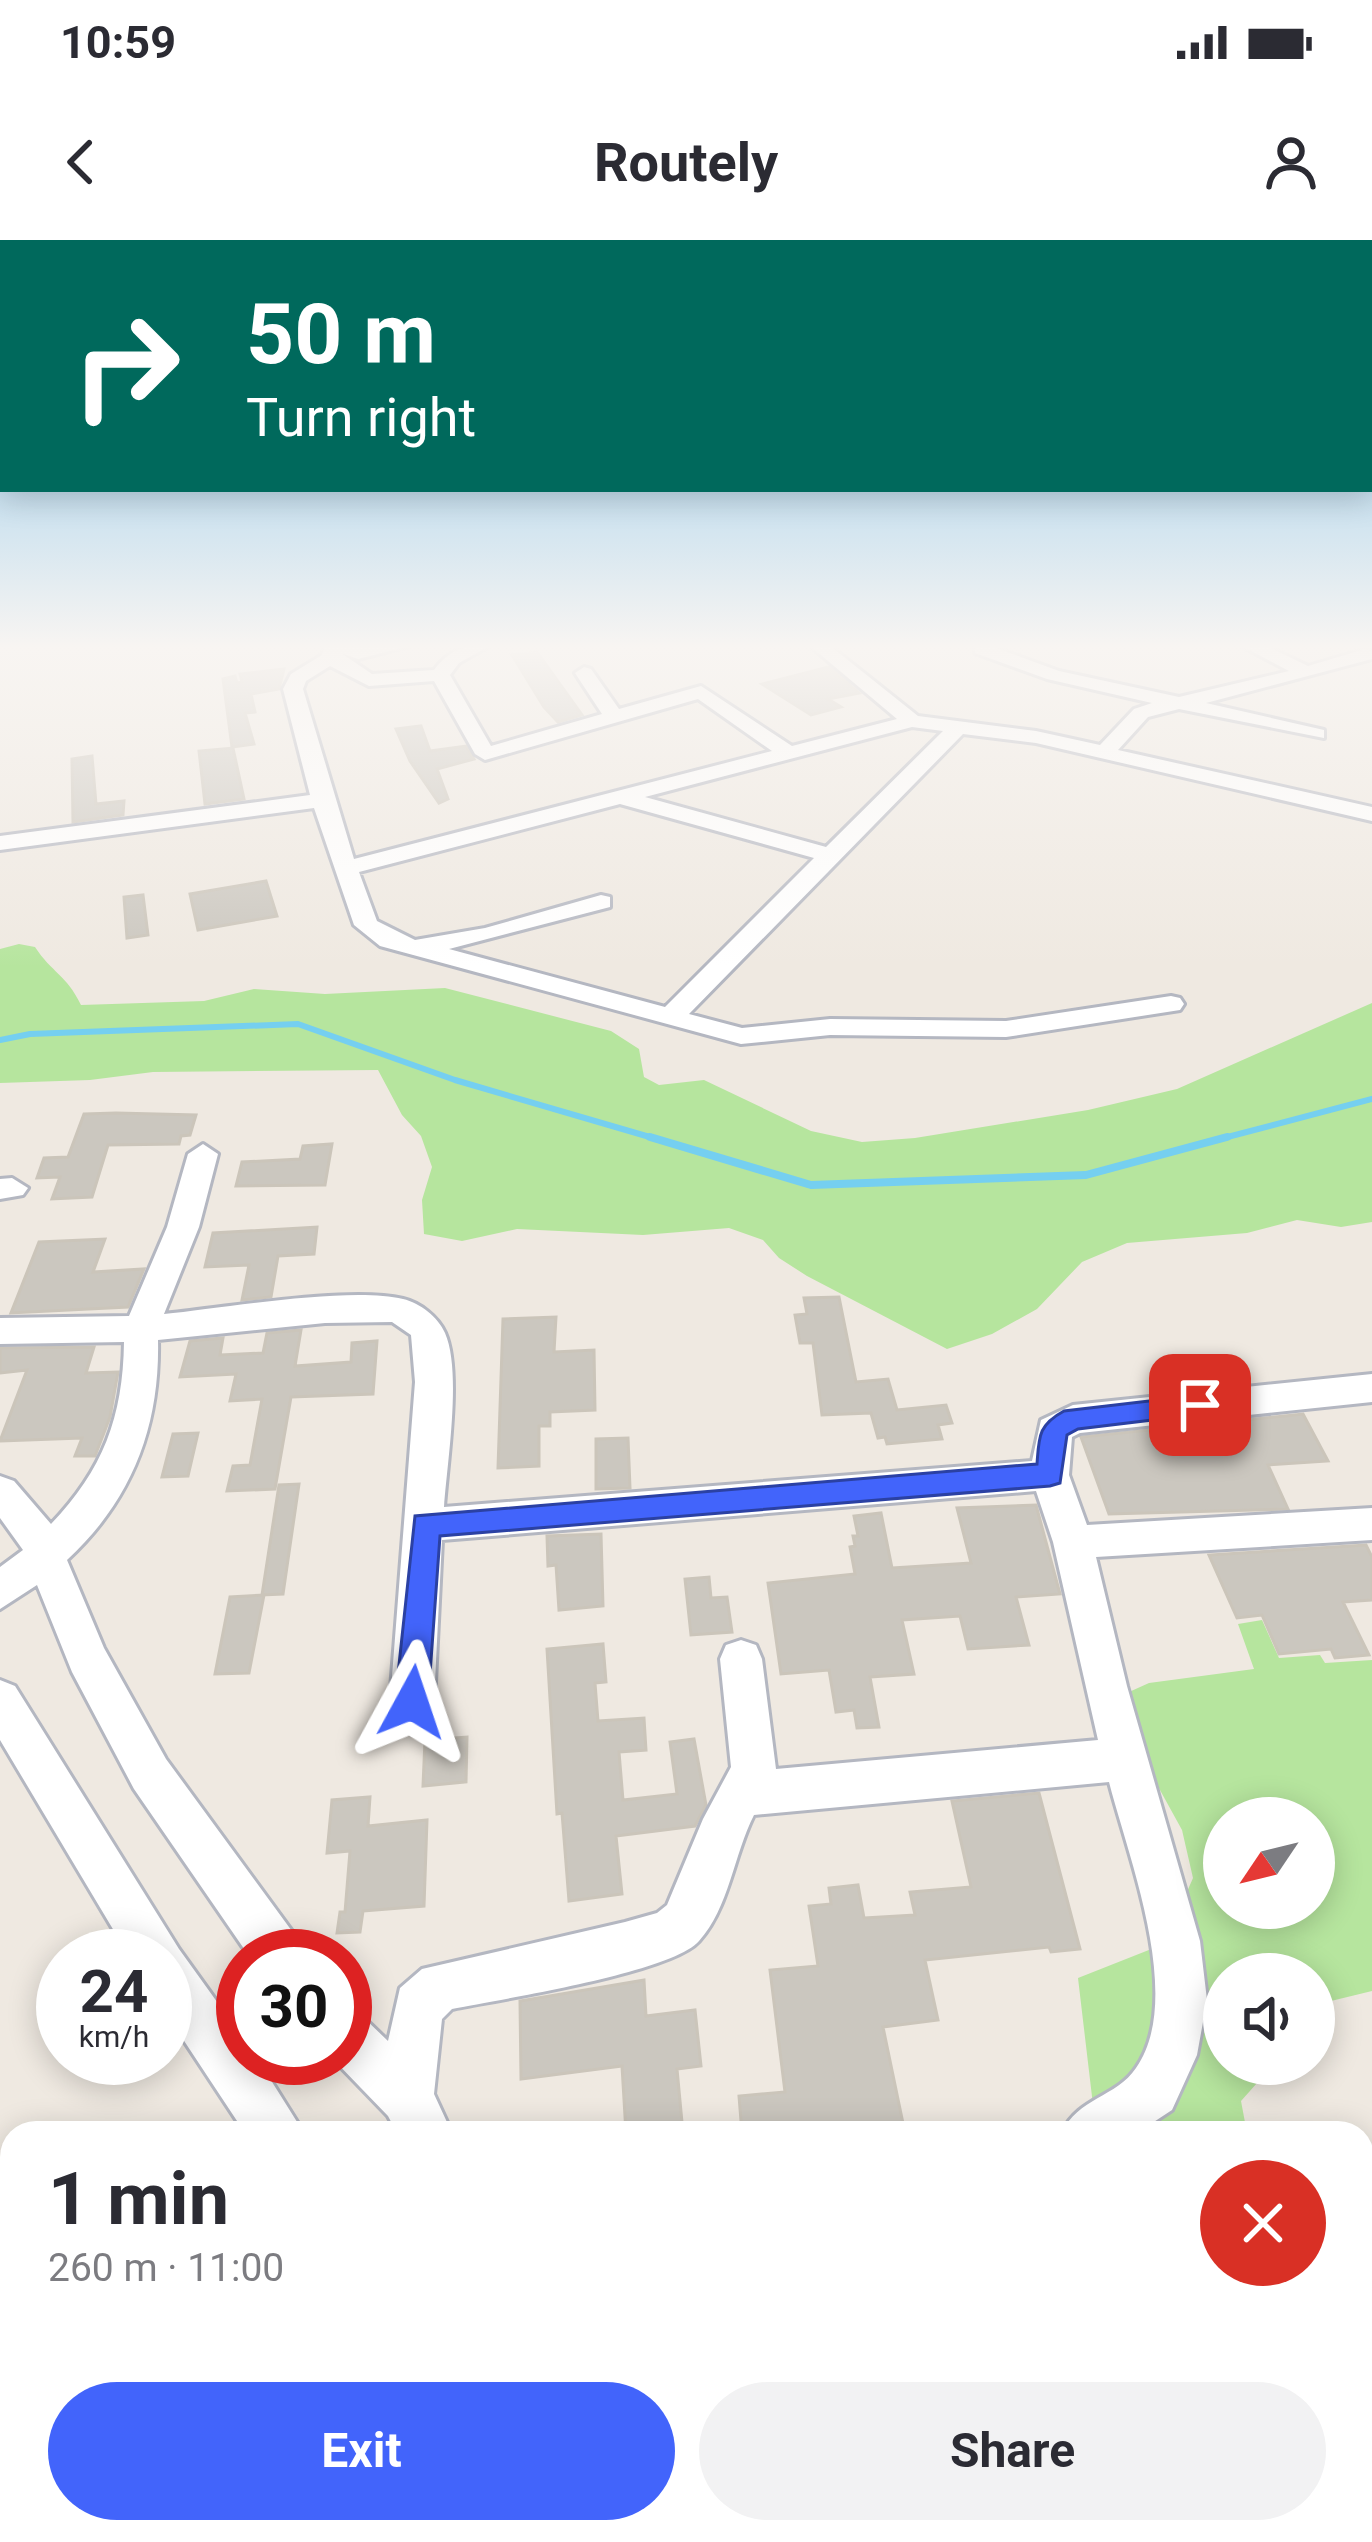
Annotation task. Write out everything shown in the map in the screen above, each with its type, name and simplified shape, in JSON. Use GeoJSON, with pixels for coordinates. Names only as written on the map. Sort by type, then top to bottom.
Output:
{"type":"FeatureCollection","features":[{"type":"Feature","properties":{"kind":"street"},"geometry":{"type":"LineString","coordinates":[[310,752],[366,925],[410,949],[741,1036],[830,1028],[1006,1029],[1132,1014],[1171,1004]]}},
{"type":"Feature","properties":{"kind":"street"},"geometry":{"type":"LineString","coordinates":[[347,868],[787,752]]}},
{"type":"Feature","properties":{"kind":"street"},"geometry":{"type":"LineString","coordinates":[[672,1015],[932,752]]}},
{"type":"Feature","properties":{"kind":"street"},"geometry":{"type":"LineString","coordinates":[[1101,752],[1372,814]]}},
{"type":"Feature","properties":{"kind":"street"},"geometry":{"type":"LineString","coordinates":[[622,796],[828,855]]}},
{"type":"Feature","properties":{"kind":"street"},"geometry":{"type":"LineString","coordinates":[[0,843],[322,800]]}},
{"type":"Feature","properties":{"kind":"street"},"geometry":{"type":"LineString","coordinates":[[410,949],[504,931],[601,902]]}},
{"type":"Feature","properties":{"kind":"street"},"geometry":{"type":"LineString","coordinates":[[0,1591],[47,1556],[92,1509],[117,1474],[139,1397],[141,1328],[183,1228],[203,1154]]}},
{"type":"Feature","properties":{"kind":"street"},"geometry":{"type":"LineString","coordinates":[[0,1331],[141,1328],[326,1311],[399,1310],[412,1316],[430,1337],[433,1382],[412,1702]]}},
{"type":"Feature","properties":{"kind":"street"},"geometry":{"type":"LineString","coordinates":[[1108,2121],[1154,2091],[1171,2055],[1182,2000],[1175,1940],[1124,1759],[1073,1542],[1050,1475],[1054,1430],[1073,1419],[1372,1388]]}},
{"type":"Feature","properties":{"kind":"street"},"geometry":{"type":"LineString","coordinates":[[426,1525],[1050,1475]]}},
{"type":"Feature","properties":{"kind":"street"},"geometry":{"type":"LineString","coordinates":[[0,1492],[22,1511],[47,1556],[87,1658],[128,1737],[260,1929]]}},
{"type":"Feature","properties":{"kind":"street"},"geometry":{"type":"LineString","coordinates":[[1073,1542],[1372,1524]]}},
{"type":"Feature","properties":{"kind":"street"},"geometry":{"type":"LineString","coordinates":[[416,2115],[418,2006],[428,1995],[440,1987],[518,1967],[671,1934],[697,1901],[719,1835],[744,1794],[754,1751],[741,1659]]}},
{"type":"Feature","properties":{"kind":"street"},"geometry":{"type":"LineString","coordinates":[[0,1700],[141,1929]]}},
{"type":"Feature","properties":{"kind":"street"},"geometry":{"type":"LineString","coordinates":[[744,1794],[1124,1759]]}},
{"type":"Feature","properties":{"kind":"street"},"geometry":{"type":"LineString","coordinates":[[192,2008],[269,2121]]}},
{"type":"Feature","properties":{"kind":"street"},"geometry":{"type":"LineString","coordinates":[[372,2065],[416,2115]]}},
{"type":"Feature","properties":{"kind":"green space"},"geometry":{"type":"Polygon","coordinates":[[[19,944],[35,947],[81,1005],[204,1001],[254,989],[325,994],[445,988],[611,1031],[639,1049],[644,1077],[659,1085],[704,1080],[811,1131],[862,1142],[1088,1110],[1177,1089],[1372,1003],[1372,1222],[1341,1227],[1297,1220],[1247,1233],[1127,1243],[1082,1262],[1037,1309],[992,1334],[947,1349],[807,1276],[779,1258],[763,1240],[729,1228],[643,1235],[517,1229],[462,1241],[424,1234],[422,1200],[432,1167],[421,1136],[402,1115],[378,1070],[153,1072],[0,1083],[0,949],[19,944]]]}},
{"type":"Feature","properties":{"kind":"green space"},"geometry":{"type":"Polygon","coordinates":[[[1262,1620],[1279,1658],[1320,1655],[1325,1663],[1372,1660],[1372,1991],[1335,2000],[1335,1953],[1203,1953],[1203,2085],[1255,2085],[1241,2101],[1245,2121],[1084,2121],[1093,2105],[1078,1978],[1164,1944],[1193,1878],[1182,1830],[1144,1761],[1129,1692],[1149,1683],[1254,1669],[1238,1624],[1262,1620]]]}},
{"type":"Feature","properties":{"kind":"building"},"geometry":{"type":"Polygon","coordinates":[[[199,752],[234,752],[244,799],[205,804],[199,752]]]}},
{"type":"Feature","properties":{"kind":"building"},"geometry":{"type":"Polygon","coordinates":[[[406,752],[470,752],[474,759],[437,769],[448,799],[439,803],[406,752]]]}},
{"type":"Feature","properties":{"kind":"building"},"geometry":{"type":"Polygon","coordinates":[[[92,756],[96,804],[124,801],[123,815],[73,822],[72,759],[92,756]]]}},
{"type":"Feature","properties":{"kind":"building"},"geometry":{"type":"Polygon","coordinates":[[[266,881],[277,916],[198,930],[190,894],[266,881]]]}},
{"type":"Feature","properties":{"kind":"building"},"geometry":{"type":"Polygon","coordinates":[[[143,895],[148,935],[127,938],[124,897],[143,895]]]}},
{"type":"Feature","properties":{"kind":"building"},"geometry":{"type":"Polygon","coordinates":[[[84,1114],[196,1115],[190,1135],[181,1136],[179,1144],[108,1145],[92,1197],[52,1199],[60,1177],[37,1178],[44,1158],[68,1157],[84,1114]]]}},
{"type":"Feature","properties":{"kind":"building"},"geometry":{"type":"Polygon","coordinates":[[[332,1144],[325,1185],[236,1186],[242,1162],[300,1159],[303,1146],[332,1144]]]}},
{"type":"Feature","properties":{"kind":"building"},"geometry":{"type":"Polygon","coordinates":[[[317,1227],[314,1254],[278,1256],[271,1297],[242,1300],[249,1265],[205,1267],[213,1233],[317,1227]]]}},
{"type":"Feature","properties":{"kind":"building"},"geometry":{"type":"Polygon","coordinates":[[[105,1239],[93,1272],[144,1269],[128,1307],[11,1313],[39,1242],[105,1239]]]}},
{"type":"Feature","properties":{"kind":"building"},"geometry":{"type":"Polygon","coordinates":[[[839,1297],[856,1382],[888,1379],[897,1410],[946,1405],[952,1423],[938,1425],[942,1439],[887,1444],[885,1437],[878,1438],[871,1413],[822,1415],[813,1343],[800,1343],[795,1315],[807,1314],[804,1298],[839,1297]]]}},
{"type":"Feature","properties":{"kind":"building"},"geometry":{"type":"Polygon","coordinates":[[[556,1317],[554,1352],[594,1350],[595,1410],[550,1412],[550,1426],[539,1426],[539,1466],[498,1468],[503,1319],[556,1317]]]}},
{"type":"Feature","properties":{"kind":"building"},"geometry":{"type":"Polygon","coordinates":[[[301,1330],[295,1366],[351,1362],[352,1343],[377,1341],[373,1394],[291,1397],[275,1489],[227,1491],[233,1466],[250,1465],[262,1399],[230,1401],[236,1374],[180,1377],[190,1341],[223,1338],[220,1355],[263,1353],[267,1333],[301,1330]]]}},
{"type":"Feature","properties":{"kind":"building"},"geometry":{"type":"Polygon","coordinates":[[[94,1347],[86,1373],[118,1372],[110,1417],[95,1456],[75,1456],[82,1438],[0,1441],[27,1370],[0,1373],[0,1348],[94,1347]]]}},
{"type":"Feature","properties":{"kind":"building"},"geometry":{"type":"Polygon","coordinates":[[[1303,1414],[1328,1461],[1268,1465],[1288,1509],[1109,1514],[1081,1437],[1303,1414]]]}},
{"type":"Feature","properties":{"kind":"building"},"geometry":{"type":"Polygon","coordinates":[[[198,1433],[188,1476],[162,1477],[173,1434],[198,1433]]]}},
{"type":"Feature","properties":{"kind":"building"},"geometry":{"type":"Polygon","coordinates":[[[628,1438],[630,1488],[596,1489],[596,1439],[628,1438]]]}},
{"type":"Feature","properties":{"kind":"building"},"geometry":{"type":"Polygon","coordinates":[[[299,1484],[283,1594],[262,1595],[279,1485],[299,1484]]]}},
{"type":"Feature","properties":{"kind":"building"},"geometry":{"type":"Polygon","coordinates":[[[1036,1505],[1060,1594],[1016,1597],[1029,1645],[968,1649],[960,1616],[902,1620],[914,1674],[870,1677],[879,1727],[857,1728],[854,1710],[836,1712],[829,1670],[781,1674],[768,1583],[855,1574],[850,1547],[855,1546],[853,1536],[858,1536],[854,1516],[881,1513],[892,1568],[971,1563],[957,1508],[1036,1505]]]}},
{"type":"Feature","properties":{"kind":"building"},"geometry":{"type":"Polygon","coordinates":[[[601,1534],[603,1606],[559,1610],[556,1565],[548,1566],[547,1536],[601,1534]]]}},
{"type":"Feature","properties":{"kind":"building"},"geometry":{"type":"Polygon","coordinates":[[[1366,1545],[1372,1557],[1372,1600],[1343,1602],[1369,1655],[1335,1658],[1331,1649],[1279,1654],[1262,1615],[1237,1618],[1209,1555],[1366,1545]]]}},
{"type":"Feature","properties":{"kind":"building"},"geometry":{"type":"Polygon","coordinates":[[[709,1577],[711,1598],[727,1597],[732,1632],[691,1635],[685,1579],[709,1577]]]}},
{"type":"Feature","properties":{"kind":"building"},"geometry":{"type":"Polygon","coordinates":[[[264,1595],[249,1673],[215,1674],[230,1597],[264,1595]]]}},
{"type":"Feature","properties":{"kind":"building"},"geometry":{"type":"Polygon","coordinates":[[[603,1644],[606,1682],[595,1683],[598,1721],[644,1718],[646,1750],[619,1752],[623,1800],[677,1794],[670,1742],[694,1739],[706,1805],[695,1826],[616,1836],[622,1894],[569,1901],[562,1813],[557,1814],[547,1649],[603,1644]]]}},
{"type":"Feature","properties":{"kind":"building"},"geometry":{"type":"Polygon","coordinates":[[[467,1737],[466,1782],[423,1786],[425,1740],[467,1737]]]}},
{"type":"Feature","properties":{"kind":"building"},"geometry":{"type":"Polygon","coordinates":[[[1039,1793],[1080,1949],[1051,1952],[1049,1947],[925,1960],[938,2020],[883,2027],[903,2121],[741,2121],[739,2096],[785,2092],[770,1970],[818,1966],[809,1906],[831,1904],[829,1888],[858,1885],[864,1918],[915,1915],[910,1892],[971,1887],[952,1801],[1039,1793]]]}},
{"type":"Feature","properties":{"kind":"building"},"geometry":{"type":"Polygon","coordinates":[[[370,1797],[368,1826],[427,1820],[424,1906],[363,1911],[360,1929],[338,1929],[340,1912],[345,1912],[350,1851],[327,1853],[332,1800],[370,1797]]]}},
{"type":"Feature","properties":{"kind":"building"},"geometry":{"type":"Polygon","coordinates":[[[644,1980],[646,2016],[695,2010],[701,2066],[677,2069],[682,2121],[625,2121],[622,2066],[521,2079],[520,2001],[644,1980]]]}},
{"type":"Feature","properties":{"kind":"waterway"},"geometry":{"type":"LineString","coordinates":[[0,1040],[30,1034],[298,1024],[455,1080],[660,1140]]}},
{"type":"Feature","properties":{"kind":"waterway"},"geometry":{"type":"LineString","coordinates":[[1216,1140],[1372,1099]]}},
{"type":"Feature","properties":{"kind":"waterway"},"geometry":{"type":"LineString","coordinates":[[650,1137],[811,1185],[1086,1175],[1227,1137]]}},
{"type":"Feature","properties":{"kind":"route"},"geometry":{"type":"LineString","coordinates":[[412,1702],[426,1525],[1050,1475],[1054,1430],[1073,1419],[1200,1405]]}}]}
